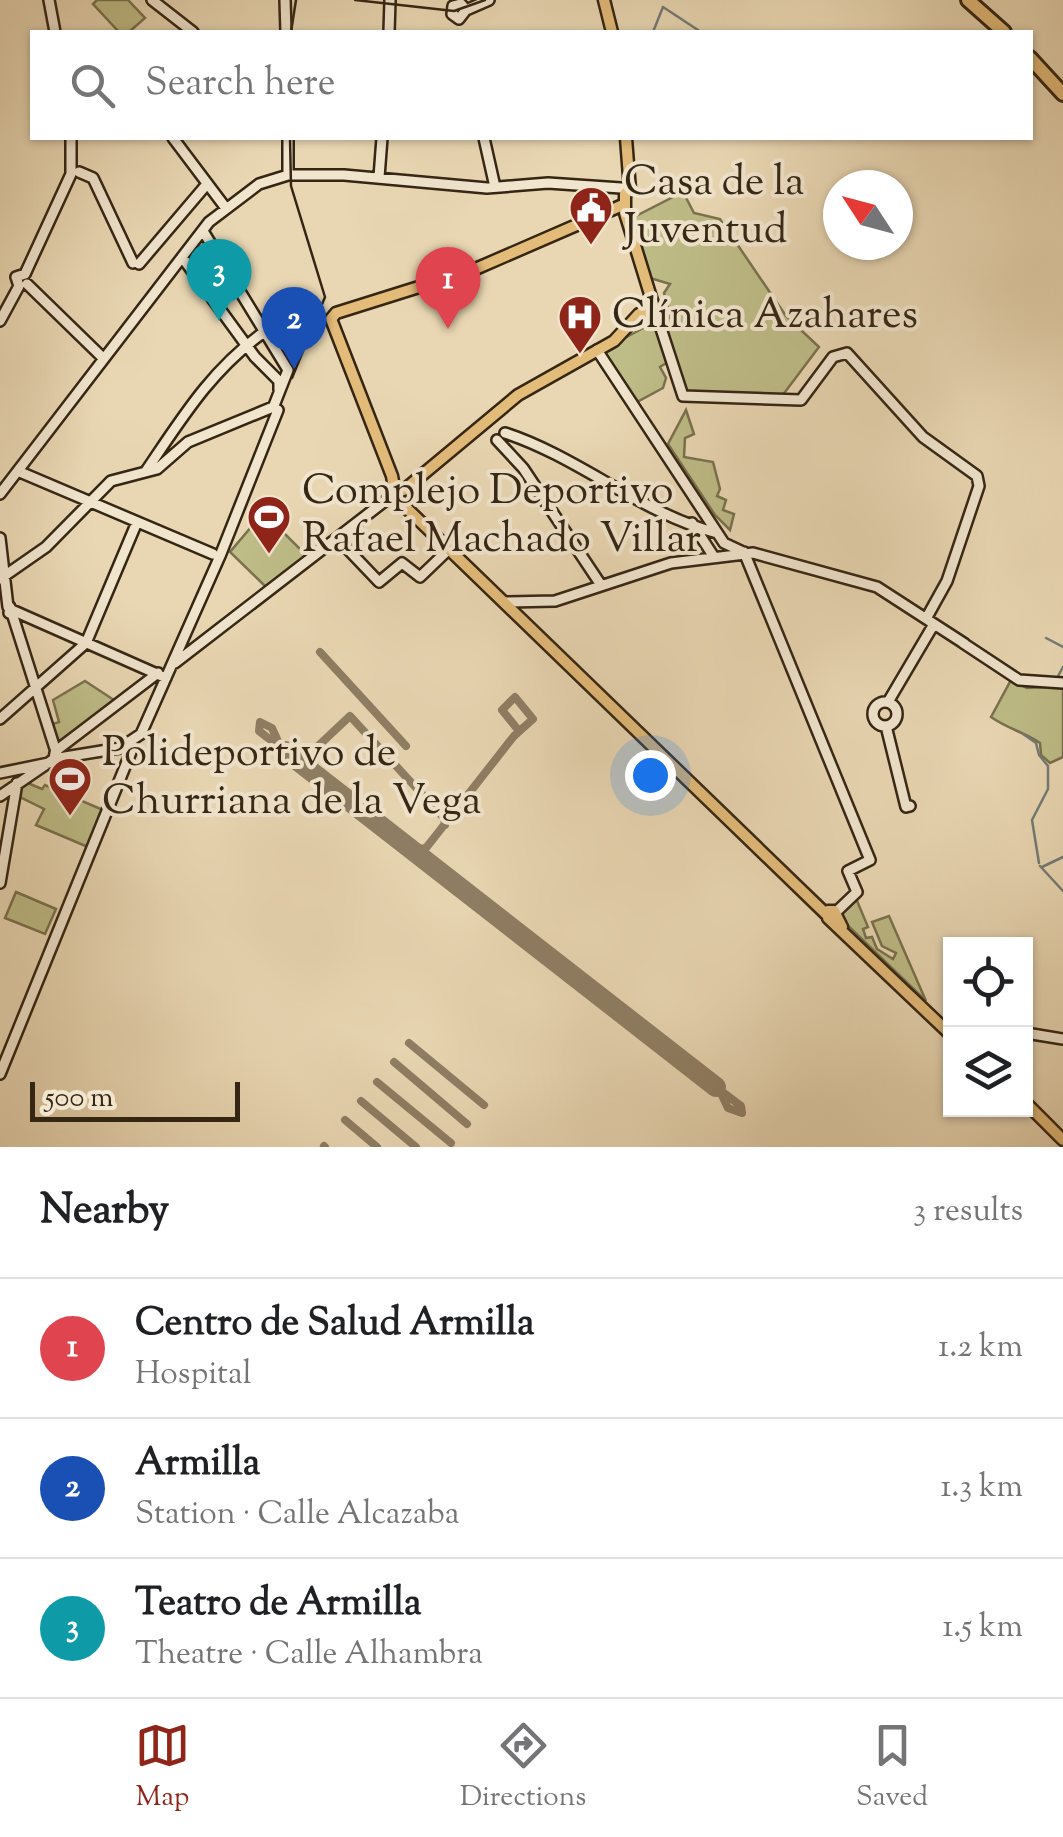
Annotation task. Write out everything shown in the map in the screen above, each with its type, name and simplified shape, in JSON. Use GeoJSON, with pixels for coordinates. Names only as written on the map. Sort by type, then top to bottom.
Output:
{"type":"FeatureCollection","features":[{"type":"Feature","properties":{"kind":"highway"},"geometry":{"type":"LineString","coordinates":[[968,0],[1002,30]]}},
{"type":"Feature","properties":{"kind":"highway"},"geometry":{"type":"LineString","coordinates":[[978,0],[1010,30]]}},
{"type":"Feature","properties":{"kind":"highway"},"geometry":{"type":"LineString","coordinates":[[1033,54],[1063,85]]}},
{"type":"Feature","properties":{"kind":"highway"},"geometry":{"type":"LineString","coordinates":[[1033,61],[1063,94]]}},
{"type":"Feature","properties":{"kind":"main road"},"geometry":{"type":"LineString","coordinates":[[602,0],[610,30]]}},
{"type":"Feature","properties":{"kind":"main road"},"geometry":{"type":"LineString","coordinates":[[400,493],[518,395],[596,351],[654,307],[625,191],[624,140]]}},
{"type":"Feature","properties":{"kind":"main road"},"geometry":{"type":"LineString","coordinates":[[625,191],[474,270],[331,316],[392,476],[400,493],[447,547],[830,912],[945,1027]]}},
{"type":"Feature","properties":{"kind":"main road"},"geometry":{"type":"LineString","coordinates":[[447,547],[505,601]]}},
{"type":"Feature","properties":{"kind":"main road"},"geometry":{"type":"LineString","coordinates":[[1033,1110],[1063,1140]]}},
{"type":"Feature","properties":{"kind":"street"},"geometry":{"type":"LineString","coordinates":[[51,0],[56,30]]}},
{"type":"Feature","properties":{"kind":"street"},"geometry":{"type":"LineString","coordinates":[[152,0],[190,30]]}},
{"type":"Feature","properties":{"kind":"street"},"geometry":{"type":"LineString","coordinates":[[389,30],[390,0]]}},
{"type":"Feature","properties":{"kind":"street"},"geometry":{"type":"LineString","coordinates":[[461,7],[475,0]]}},
{"type":"Feature","properties":{"kind":"street"},"geometry":{"type":"LineString","coordinates":[[461,7],[489,0]]}},
{"type":"Feature","properties":{"kind":"street"},"geometry":{"type":"LineString","coordinates":[[286,30],[287,2]]}},
{"type":"Feature","properties":{"kind":"street"},"geometry":{"type":"LineString","coordinates":[[0,321],[24,281],[73,166],[71,140]]}},
{"type":"Feature","properties":{"kind":"street"},"geometry":{"type":"LineString","coordinates":[[175,140],[224,208]]}},
{"type":"Feature","properties":{"kind":"street"},"geometry":{"type":"LineString","coordinates":[[288,140],[288,175]]}},
{"type":"Feature","properties":{"kind":"street"},"geometry":{"type":"LineString","coordinates":[[380,177],[382,140]]}},
{"type":"Feature","properties":{"kind":"street"},"geometry":{"type":"LineString","coordinates":[[484,140],[495,187]]}},
{"type":"Feature","properties":{"kind":"street"},"geometry":{"type":"LineString","coordinates":[[73,166],[93,178],[136,263],[207,184]]}},
{"type":"Feature","properties":{"kind":"street"},"geometry":{"type":"LineString","coordinates":[[2,496],[200,234],[224,208],[259,184],[288,175],[380,177],[495,187],[548,183],[625,191]]}},
{"type":"Feature","properties":{"kind":"street"},"geometry":{"type":"LineString","coordinates":[[6,1050],[30,1001],[133,748],[165,675],[180,653],[288,370],[200,234]]}},
{"type":"Feature","properties":{"kind":"street"},"geometry":{"type":"LineString","coordinates":[[184,255],[246,345],[279,381],[277,403]]}},
{"type":"Feature","properties":{"kind":"street"},"geometry":{"type":"LineString","coordinates":[[24,281],[103,358]]}},
{"type":"Feature","properties":{"kind":"street"},"geometry":{"type":"LineString","coordinates":[[654,307],[683,396],[801,400],[834,356],[846,353],[928,439],[980,481],[931,622],[890,703]]}},
{"type":"Feature","properties":{"kind":"street"},"geometry":{"type":"LineString","coordinates":[[152,470],[161,449],[204,386],[264,332]]}},
{"type":"Feature","properties":{"kind":"street"},"geometry":{"type":"LineString","coordinates":[[596,351],[731,554],[870,860],[848,870],[857,890],[830,912]]}},
{"type":"Feature","properties":{"kind":"street"},"geometry":{"type":"LineString","coordinates":[[2,578],[46,548],[111,481],[152,470],[174,450],[277,403]]}},
{"type":"Feature","properties":{"kind":"street"},"geometry":{"type":"LineString","coordinates":[[498,413],[501,437],[601,585]]}},
{"type":"Feature","properties":{"kind":"street"},"geometry":{"type":"LineString","coordinates":[[482,427],[501,437],[531,441],[662,511],[717,532]]}},
{"type":"Feature","properties":{"kind":"street"},"geometry":{"type":"LineString","coordinates":[[20,472],[216,555]]}},
{"type":"Feature","properties":{"kind":"street"},"geometry":{"type":"LineString","coordinates":[[180,653],[400,493]]}},
{"type":"Feature","properties":{"kind":"street"},"geometry":{"type":"LineString","coordinates":[[0,719],[87,640],[137,522]]}},
{"type":"Feature","properties":{"kind":"street"},"geometry":{"type":"LineString","coordinates":[[692,522],[731,554]]}},
{"type":"Feature","properties":{"kind":"street"},"geometry":{"type":"LineString","coordinates":[[0,538],[2,578],[10,612],[58,759]]}},
{"type":"Feature","properties":{"kind":"street"},"geometry":{"type":"LineString","coordinates":[[338,539],[379,582],[402,563],[420,577],[447,547]]}},
{"type":"Feature","properties":{"kind":"street"},"geometry":{"type":"LineString","coordinates":[[505,601],[555,601],[678,562],[731,554],[862,582],[898,599],[1018,680],[1063,683]]}},
{"type":"Feature","properties":{"kind":"street"},"geometry":{"type":"LineString","coordinates":[[10,612],[87,640],[165,675]]}},
{"type":"Feature","properties":{"kind":"street"},"geometry":{"type":"LineString","coordinates":[[931,622],[965,644]]}},
{"type":"Feature","properties":{"kind":"street"},"geometry":{"type":"LineString","coordinates":[[0,773],[58,759],[133,748],[146,730],[165,675]]}},
{"type":"Feature","properties":{"kind":"street"},"geometry":{"type":"LineString","coordinates":[[58,759],[165,675]]}},
{"type":"Feature","properties":{"kind":"street"},"geometry":{"type":"LineString","coordinates":[[888,726],[875,721],[873,713],[877,705],[890,703]]}},
{"type":"Feature","properties":{"kind":"street"},"geometry":{"type":"LineString","coordinates":[[888,726],[897,715],[890,703]]}},
{"type":"Feature","properties":{"kind":"street"},"geometry":{"type":"LineString","coordinates":[[888,726],[910,806],[906,807],[888,726]]}},
{"type":"Feature","properties":{"kind":"street"},"geometry":{"type":"LineString","coordinates":[[0,796],[40,765]]}},
{"type":"Feature","properties":{"kind":"street"},"geometry":{"type":"LineString","coordinates":[[0,883],[17,783]]}},
{"type":"Feature","properties":{"kind":"street"},"geometry":{"type":"LineString","coordinates":[[0,1071],[30,1001]]}},
{"type":"Feature","properties":{"kind":"street"},"geometry":{"type":"LineString","coordinates":[[1033,1035],[1063,1039]]}},
{"type":"Feature","properties":{"kind":"shaded area"},"geometry":{"type":"Polygon","coordinates":[[[97,0],[128,0],[145,18],[131,30],[117,30],[93,4],[97,0]]]}},
{"type":"Feature","properties":{"kind":"shaded area"},"geometry":{"type":"Polygon","coordinates":[[[683,192],[694,213],[720,219],[786,316],[819,347],[782,396],[687,395],[663,327],[670,316],[664,293],[670,284],[650,278],[630,219],[683,192]]]}},
{"type":"Feature","properties":{"kind":"shaded area"},"geometry":{"type":"Polygon","coordinates":[[[656,321],[668,362],[660,367],[666,378],[663,388],[635,403],[601,351],[656,321]]]}},
{"type":"Feature","properties":{"kind":"shaded area"},"geometry":{"type":"Polygon","coordinates":[[[686,410],[694,434],[685,438],[684,457],[713,462],[720,489],[717,496],[726,500],[723,510],[734,514],[730,530],[715,515],[668,444],[686,410]]]}},
{"type":"Feature","properties":{"kind":"shaded area","name":"Complejo Deportivo Rafael Machado Villar"},"geometry":{"type":"Polygon","coordinates":[[[252,526],[266,537],[278,527],[308,557],[267,588],[230,552],[252,526]]]}},
{"type":"Feature","properties":{"kind":"shaded area"},"geometry":{"type":"Polygon","coordinates":[[[1011,680],[1027,688],[1063,686],[1063,757],[1050,763],[1041,755],[1040,743],[991,717],[1011,680]]]}},
{"type":"Feature","properties":{"kind":"shaded area"},"geometry":{"type":"Polygon","coordinates":[[[85,681],[117,702],[57,747],[50,725],[59,722],[53,700],[85,681]]]}},
{"type":"Feature","properties":{"kind":"shaded area","name":"Polideportivo de Churriana de la Vega"},"geometry":{"type":"Polygon","coordinates":[[[23,781],[42,789],[45,785],[103,810],[88,847],[36,825],[44,809],[18,796],[23,781]]]}},
{"type":"Feature","properties":{"kind":"shaded area"},"geometry":{"type":"Polygon","coordinates":[[[16,892],[56,909],[45,934],[5,918],[16,892]]]}},
{"type":"Feature","properties":{"kind":"shaded area"},"geometry":{"type":"Polygon","coordinates":[[[855,896],[868,927],[863,929],[866,938],[872,937],[877,949],[893,959],[896,953],[882,946],[872,922],[889,916],[926,1001],[841,919],[838,911],[855,896]]]}},
{"type":"Feature","properties":{"kind":"waterway"},"geometry":{"type":"LineString","coordinates":[[654,30],[663,7],[698,30]]}},
{"type":"Feature","properties":{"kind":"waterway"},"geometry":{"type":"LineString","coordinates":[[1046,638],[1063,647]]}},
{"type":"Feature","properties":{"kind":"waterway"},"geometry":{"type":"LineString","coordinates":[[1057,678],[1063,667]]}},
{"type":"Feature","properties":{"kind":"waterway"},"geometry":{"type":"LineString","coordinates":[[1023,734],[1036,743],[1048,766],[1048,789],[1032,820],[1039,863]]}},
{"type":"Feature","properties":{"kind":"waterway"},"geometry":{"type":"LineString","coordinates":[[1042,867],[1063,857]]}},
{"type":"Feature","properties":{"kind":"waterway"},"geometry":{"type":"LineString","coordinates":[[1040,866],[1063,891]]}},
{"type":"Feature","properties":{"kind":"taxiway"},"geometry":{"type":"LineString","coordinates":[[320,652],[406,746]]}},
{"type":"Feature","properties":{"kind":"taxiway"},"geometry":{"type":"LineString","coordinates":[[412,850],[426,848],[514,736],[533,719],[515,697],[502,710],[519,731]]}},
{"type":"Feature","properties":{"kind":"taxiway"},"geometry":{"type":"LineString","coordinates":[[300,763],[350,716],[444,818],[445,825]]}},
{"type":"Feature","properties":{"kind":"taxiway"},"geometry":{"type":"LineString","coordinates":[[260,722],[272,728],[281,748],[259,731],[260,722]]}},
{"type":"Feature","properties":{"kind":"taxiway"},"geometry":{"type":"LineString","coordinates":[[409,1043],[484,1105]]}},
{"type":"Feature","properties":{"kind":"taxiway"},"geometry":{"type":"LineString","coordinates":[[394,1062],[467,1124]]}},
{"type":"Feature","properties":{"kind":"taxiway"},"geometry":{"type":"LineString","coordinates":[[377,1082],[451,1143]]}},
{"type":"Feature","properties":{"kind":"taxiway"},"geometry":{"type":"LineString","coordinates":[[716,1087],[741,1106],[742,1113],[728,1108],[719,1089]]}},
{"type":"Feature","properties":{"kind":"taxiway"},"geometry":{"type":"LineString","coordinates":[[361,1101],[416,1147]]}},
{"type":"Feature","properties":{"kind":"taxiway"},"geometry":{"type":"LineString","coordinates":[[345,1120],[377,1147]]}},
{"type":"Feature","properties":{"kind":"runway"},"geometry":{"type":"LineString","coordinates":[[285,751],[716,1087]]}},
{"type":"Feature","properties":{"kind":"tram line"},"geometry":{"type":"LineString","coordinates":[[291,30],[296,0]]}},
{"type":"Feature","properties":{"kind":"tram line"},"geometry":{"type":"LineString","coordinates":[[355,0],[454,11],[485,0]]}},
{"type":"Feature","properties":{"kind":"tram line"},"geometry":{"type":"LineString","coordinates":[[290,140],[291,186],[325,297],[292,378]]}},
{"type":"Feature","properties":{"kind":"place","name":"Casa de la Juventud"},"geometry":{"type":"Point","coordinates":[591,246]}},
{"type":"Feature","properties":{"kind":"place","name":"Teatro de Armilla"},"geometry":{"type":"Point","coordinates":[219,321]}},
{"type":"Feature","properties":{"kind":"place","name":"Centro de Salud Armilla"},"geometry":{"type":"Point","coordinates":[448,329]}},
{"type":"Feature","properties":{"kind":"place","name":"Clínica Azahares"},"geometry":{"type":"Point","coordinates":[580,355]}},
{"type":"Feature","properties":{"kind":"place","name":"Armilla"},"geometry":{"type":"Point","coordinates":[294,369]}},
{"type":"Feature","properties":{"kind":"place","name":"Complejo Deportivo Rafael Machado Villar"},"geometry":{"type":"Point","coordinates":[269,555]}},
{"type":"Feature","properties":{"kind":"place","name":"Polideportivo de Churriana de la Vega"},"geometry":{"type":"Point","coordinates":[70,817]}}]}
